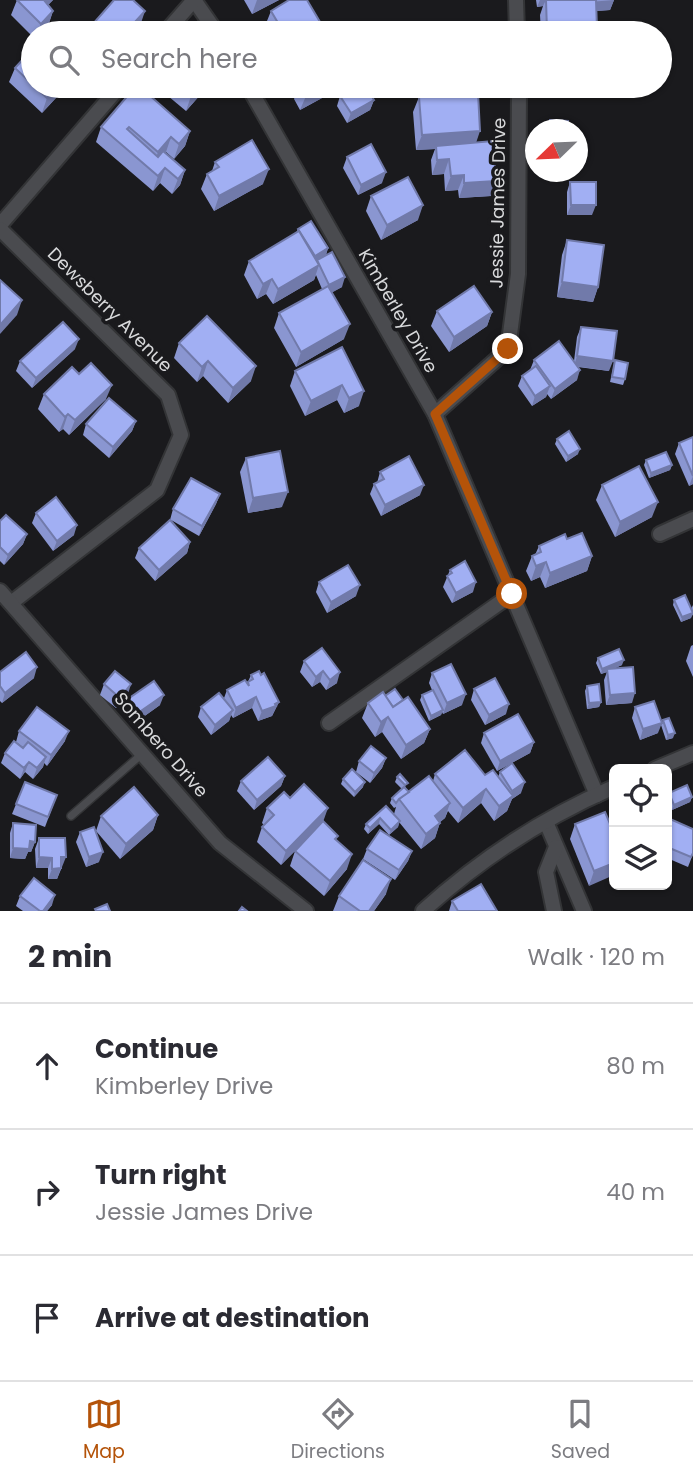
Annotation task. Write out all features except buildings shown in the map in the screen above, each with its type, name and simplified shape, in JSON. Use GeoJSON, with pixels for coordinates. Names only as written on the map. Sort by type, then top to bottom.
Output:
{"type":"FeatureCollection","features":[{"type":"Feature","properties":{"kind":"street"},"geometry":{"type":"LineString","coordinates":[[176,21],[194,0],[209,21]]}},
{"type":"Feature","properties":{"kind":"street"},"geometry":{"type":"LineString","coordinates":[[516,0],[517,21]]}},
{"type":"Feature","properties":{"kind":"street"},"geometry":{"type":"LineString","coordinates":[[0,227],[110,98]]}},
{"type":"Feature","properties":{"kind":"street","name":"Kimberley Drive"},"geometry":{"type":"LineString","coordinates":[[255,98],[435,414],[597,795]]}},
{"type":"Feature","properties":{"kind":"street","name":"Jessie James Drive"},"geometry":{"type":"LineString","coordinates":[[435,414],[508,349],[518,274],[519,98]]}},
{"type":"Feature","properties":{"kind":"street","name":"Dewsberry Avenue"},"geometry":{"type":"LineString","coordinates":[[0,227],[168,396],[181,435],[157,490],[11,603]]}},
{"type":"Feature","properties":{"kind":"street"},"geometry":{"type":"LineString","coordinates":[[660,534],[693,519]]}},
{"type":"Feature","properties":{"kind":"street","name":"Sombero Drive"},"geometry":{"type":"LineString","coordinates":[[0,591],[220,843],[306,911]]}},
{"type":"Feature","properties":{"kind":"street"},"geometry":{"type":"LineString","coordinates":[[329,723],[512,594]]}},
{"type":"Feature","properties":{"kind":"street"},"geometry":{"type":"LineString","coordinates":[[667,764],[693,753]]}},
{"type":"Feature","properties":{"kind":"street"},"geometry":{"type":"LineString","coordinates":[[424,911],[462,876],[546,822],[609,789]]}},
{"type":"Feature","properties":{"kind":"street"},"geometry":{"type":"LineString","coordinates":[[546,822],[584,911]]}},
{"type":"Feature","properties":{"kind":"street"},"geometry":{"type":"LineString","coordinates":[[554,911],[546,872],[556,847]]}},
{"type":"Feature","properties":{"kind":"lane"},"geometry":{"type":"LineString","coordinates":[[71,816],[143,754]]}},
{"type":"Feature","properties":{"kind":"route"},"geometry":{"type":"LineString","coordinates":[[508,349],[435,414],[512,594]]}}]}
